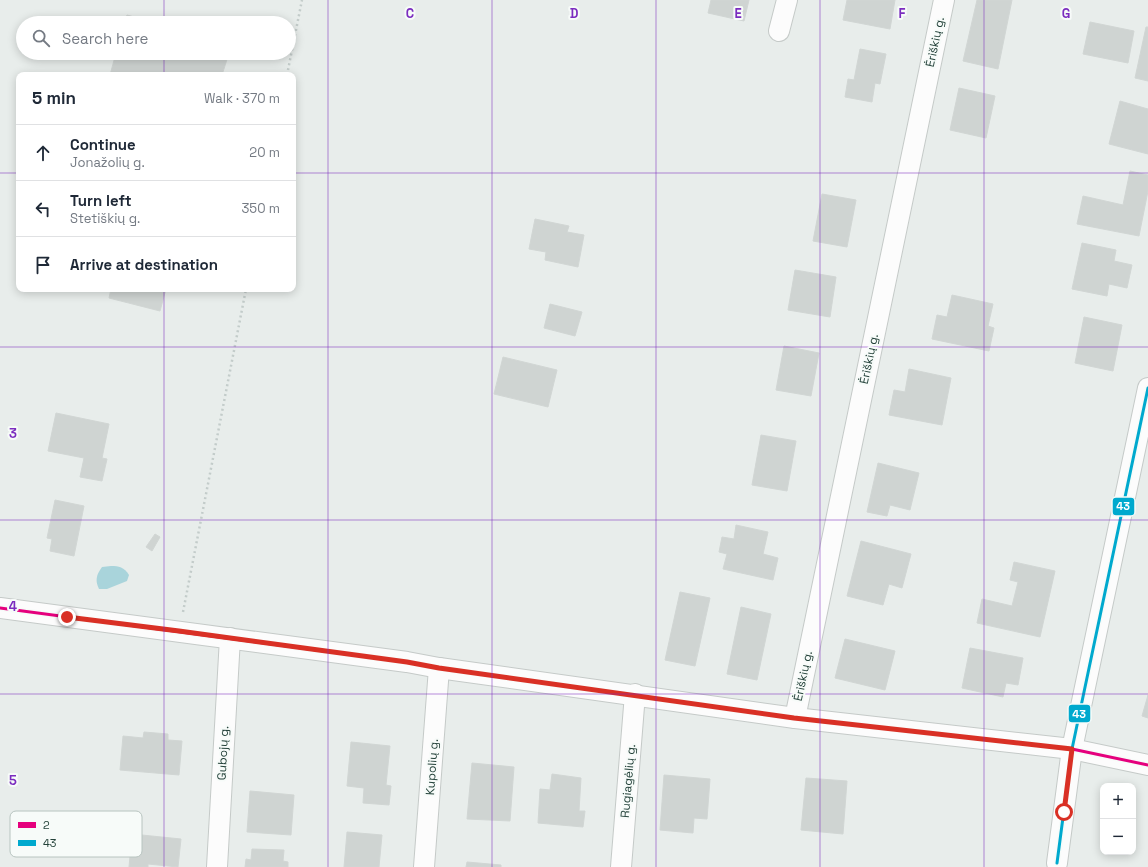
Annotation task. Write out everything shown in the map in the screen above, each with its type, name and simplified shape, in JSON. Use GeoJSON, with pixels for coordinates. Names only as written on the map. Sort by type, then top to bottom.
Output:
{"type":"FeatureCollection","features":[{"type":"Feature","properties":{"kind":"street"},"geometry":{"type":"LineString","coordinates":[[779,31],[787,0]]}},
{"type":"Feature","properties":{"kind":"street","name":"Ėriškių g."},"geometry":{"type":"LineString","coordinates":[[794,718],[944,0]]}},
{"type":"Feature","properties":{"kind":"street"},"geometry":{"type":"LineString","coordinates":[[1057,863],[1072,749],[1144,423],[1148,388]]}},
{"type":"Feature","properties":{"kind":"street"},"geometry":{"type":"LineString","coordinates":[[0,608],[400,661],[439,668],[635,694],[794,718],[1072,749],[1148,765]]}},
{"type":"Feature","properties":{"kind":"street","name":"Gubojų g."},"geometry":{"type":"LineString","coordinates":[[216,867],[230,638]]}},
{"type":"Feature","properties":{"kind":"street","name":"Kupolių g."},"geometry":{"type":"LineString","coordinates":[[424,867],[439,668]]}},
{"type":"Feature","properties":{"kind":"street","name":"Rugiagėlių g."},"geometry":{"type":"LineString","coordinates":[[621,867],[635,694]]}},
{"type":"Feature","properties":{"kind":"path"},"geometry":{"type":"LineString","coordinates":[[296,30],[302,0]]}},
{"type":"Feature","properties":{"kind":"path"},"geometry":{"type":"LineString","coordinates":[[288,72],[290,60]]}},
{"type":"Feature","properties":{"kind":"path"},"geometry":{"type":"LineString","coordinates":[[179,631],[245,292]]}},
{"type":"Feature","properties":{"kind":"water"},"geometry":{"type":"Polygon","coordinates":[[[102,567],[119,567],[125,570],[129,575],[127,581],[107,589],[99,589],[97,583],[98,573],[102,567]]]}},
{"type":"Feature","properties":{"kind":"building"},"geometry":{"type":"Polygon","coordinates":[[[711,0],[749,0],[744,21],[708,13],[711,0]]]}},
{"type":"Feature","properties":{"kind":"building"},"geometry":{"type":"Polygon","coordinates":[[[847,0],[895,0],[890,29],[843,20],[847,0]]]}},
{"type":"Feature","properties":{"kind":"building"},"geometry":{"type":"Polygon","coordinates":[[[977,0],[1012,0],[998,69],[963,61],[977,0]]]}},
{"type":"Feature","properties":{"kind":"building"},"geometry":{"type":"Polygon","coordinates":[[[1090,22],[1134,31],[1128,63],[1083,54],[1090,22]]]}},
{"type":"Feature","properties":{"kind":"building"},"geometry":{"type":"Polygon","coordinates":[[[1146,27],[1148,27],[1148,81],[1135,78],[1146,27]]]}},
{"type":"Feature","properties":{"kind":"building"},"geometry":{"type":"Polygon","coordinates":[[[860,49],[886,54],[880,84],[875,83],[872,102],[845,97],[848,79],[854,80],[860,49]]]}},
{"type":"Feature","properties":{"kind":"building"},"geometry":{"type":"Polygon","coordinates":[[[114,60],[227,60],[223,72],[111,72],[114,60]]]}},
{"type":"Feature","properties":{"kind":"building"},"geometry":{"type":"Polygon","coordinates":[[[959,88],[995,96],[986,138],[950,130],[959,88]]]}},
{"type":"Feature","properties":{"kind":"building"},"geometry":{"type":"Polygon","coordinates":[[[1120,101],[1148,109],[1148,154],[1109,144],[1120,101]]]}},
{"type":"Feature","properties":{"kind":"building"},"geometry":{"type":"Polygon","coordinates":[[[1130,171],[1148,175],[1148,191],[1139,236],[1077,224],[1083,196],[1123,205],[1130,171]]]}},
{"type":"Feature","properties":{"kind":"building"},"geometry":{"type":"Polygon","coordinates":[[[822,194],[856,200],[847,247],[813,241],[822,194]]]}},
{"type":"Feature","properties":{"kind":"building"},"geometry":{"type":"Polygon","coordinates":[[[535,219],[569,226],[567,232],[584,235],[578,267],[545,260],[546,252],[529,249],[535,219]]]}},
{"type":"Feature","properties":{"kind":"building"},"geometry":{"type":"Polygon","coordinates":[[[1082,243],[1116,250],[1114,261],[1132,265],[1127,288],[1109,284],[1107,296],[1072,289],[1082,243]]]}},
{"type":"Feature","properties":{"kind":"building"},"geometry":{"type":"Polygon","coordinates":[[[795,270],[836,277],[830,317],[788,310],[795,270]]]}},
{"type":"Feature","properties":{"kind":"building"},"geometry":{"type":"Polygon","coordinates":[[[110,292],[165,292],[160,311],[109,298],[110,292]]]}},
{"type":"Feature","properties":{"kind":"building"},"geometry":{"type":"Polygon","coordinates":[[[952,295],[993,304],[988,326],[994,328],[989,351],[932,339],[937,315],[947,317],[952,295]]]}},
{"type":"Feature","properties":{"kind":"building"},"geometry":{"type":"Polygon","coordinates":[[[550,304],[582,312],[575,336],[544,328],[550,304]]]}},
{"type":"Feature","properties":{"kind":"building"},"geometry":{"type":"Polygon","coordinates":[[[1084,317],[1122,325],[1113,371],[1075,363],[1084,317]]]}},
{"type":"Feature","properties":{"kind":"building"},"geometry":{"type":"Polygon","coordinates":[[[784,346],[819,353],[811,396],[776,390],[784,346]]]}},
{"type":"Feature","properties":{"kind":"building"},"geometry":{"type":"Polygon","coordinates":[[[503,357],[557,370],[548,407],[494,394],[503,357]]]}},
{"type":"Feature","properties":{"kind":"building"},"geometry":{"type":"Polygon","coordinates":[[[909,369],[951,378],[942,425],[889,415],[894,390],[905,392],[909,369]]]}},
{"type":"Feature","properties":{"kind":"building"},"geometry":{"type":"Polygon","coordinates":[[[56,413],[109,424],[102,458],[107,459],[102,481],[80,477],[84,458],[48,451],[56,413]]]}},
{"type":"Feature","properties":{"kind":"building"},"geometry":{"type":"Polygon","coordinates":[[[761,435],[796,441],[787,491],[752,485],[761,435]]]}},
{"type":"Feature","properties":{"kind":"building"},"geometry":{"type":"Polygon","coordinates":[[[878,463],[919,473],[910,510],[890,505],[887,516],[867,512],[878,463]]]}},
{"type":"Feature","properties":{"kind":"building"},"geometry":{"type":"Polygon","coordinates":[[[55,500],[84,506],[74,556],[50,551],[52,539],[47,538],[55,500]]]}},
{"type":"Feature","properties":{"kind":"building"},"geometry":{"type":"Polygon","coordinates":[[[736,525],[768,532],[763,554],[778,558],[773,580],[723,569],[727,554],[719,552],[722,537],[734,539],[736,525]]]}},
{"type":"Feature","properties":{"kind":"building"},"geometry":{"type":"Polygon","coordinates":[[[155,534],[160,537],[152,551],[146,547],[155,534]]]}},
{"type":"Feature","properties":{"kind":"building"},"geometry":{"type":"Polygon","coordinates":[[[861,541],[911,554],[902,588],[889,584],[883,605],[847,596],[861,541]]]}},
{"type":"Feature","properties":{"kind":"building"},"geometry":{"type":"Polygon","coordinates":[[[1014,562],[1055,571],[1040,637],[977,623],[982,599],[1012,606],[1018,582],[1010,580],[1014,562]]]}},
{"type":"Feature","properties":{"kind":"building"},"geometry":{"type":"Polygon","coordinates":[[[680,592],[710,598],[695,666],[665,660],[680,592]]]}},
{"type":"Feature","properties":{"kind":"building"},"geometry":{"type":"Polygon","coordinates":[[[741,607],[771,614],[757,680],[727,674],[741,607]]]}},
{"type":"Feature","properties":{"kind":"building"},"geometry":{"type":"Polygon","coordinates":[[[845,639],[895,651],[885,690],[835,678],[845,639]]]}},
{"type":"Feature","properties":{"kind":"building"},"geometry":{"type":"Polygon","coordinates":[[[970,648],[1023,658],[1018,685],[1006,683],[1003,697],[962,688],[970,648]]]}},
{"type":"Feature","properties":{"kind":"building"},"geometry":{"type":"Polygon","coordinates":[[[1148,695],[1148,718],[1142,716],[1148,695]]]}},
{"type":"Feature","properties":{"kind":"building"},"geometry":{"type":"Polygon","coordinates":[[[144,732],[168,734],[168,740],[182,741],[179,775],[120,770],[123,736],[143,738],[144,732]]]}},
{"type":"Feature","properties":{"kind":"building"},"geometry":{"type":"Polygon","coordinates":[[[351,742],[390,746],[386,785],[391,786],[389,805],[363,803],[364,788],[347,786],[351,742]]]}},
{"type":"Feature","properties":{"kind":"building"},"geometry":{"type":"Polygon","coordinates":[[[472,763],[514,767],[510,821],[467,819],[472,763]]]}},
{"type":"Feature","properties":{"kind":"building"},"geometry":{"type":"Polygon","coordinates":[[[552,774],[581,778],[579,811],[585,811],[583,827],[538,823],[540,789],[550,790],[552,774]]]}},
{"type":"Feature","properties":{"kind":"building"},"geometry":{"type":"Polygon","coordinates":[[[664,775],[710,779],[707,819],[694,818],[693,833],[660,830],[664,775]]]}},
{"type":"Feature","properties":{"kind":"building"},"geometry":{"type":"Polygon","coordinates":[[[806,778],[847,781],[843,834],[801,830],[806,778]]]}},
{"type":"Feature","properties":{"kind":"building"},"geometry":{"type":"Polygon","coordinates":[[[250,791],[294,795],[291,835],[247,832],[250,791]]]}},
{"type":"Feature","properties":{"kind":"building"},"geometry":{"type":"Polygon","coordinates":[[[347,832],[382,835],[379,867],[344,867],[347,832]]]}},
{"type":"Feature","properties":{"kind":"building"},"geometry":{"type":"Polygon","coordinates":[[[142,835],[181,839],[178,867],[148,864],[148,867],[129,867],[130,857],[142,857],[142,835]]]}},
{"type":"Feature","properties":{"kind":"building"},"geometry":{"type":"Polygon","coordinates":[[[252,849],[284,850],[283,861],[288,862],[288,867],[245,867],[246,859],[251,860],[252,849]]]}},
{"type":"Feature","properties":{"kind":"building"},"geometry":{"type":"Polygon","coordinates":[[[467,862],[501,865],[501,867],[466,867],[467,862]]]}},
{"type":"Feature","properties":{"kind":"transit line","name":"43"},"geometry":{"type":"LineString","coordinates":[[1057,863],[1072,749],[1148,388]]}},
{"type":"Feature","properties":{"kind":"transit line","name":"2"},"geometry":{"type":"LineString","coordinates":[[0,608],[407,662],[439,668],[795,718],[1072,749],[1148,765]]}},
{"type":"Feature","properties":{"kind":"route"},"geometry":{"type":"LineString","coordinates":[[67,617],[407,662],[439,668],[635,694],[794,718],[1072,749],[1064,812]]}}]}
